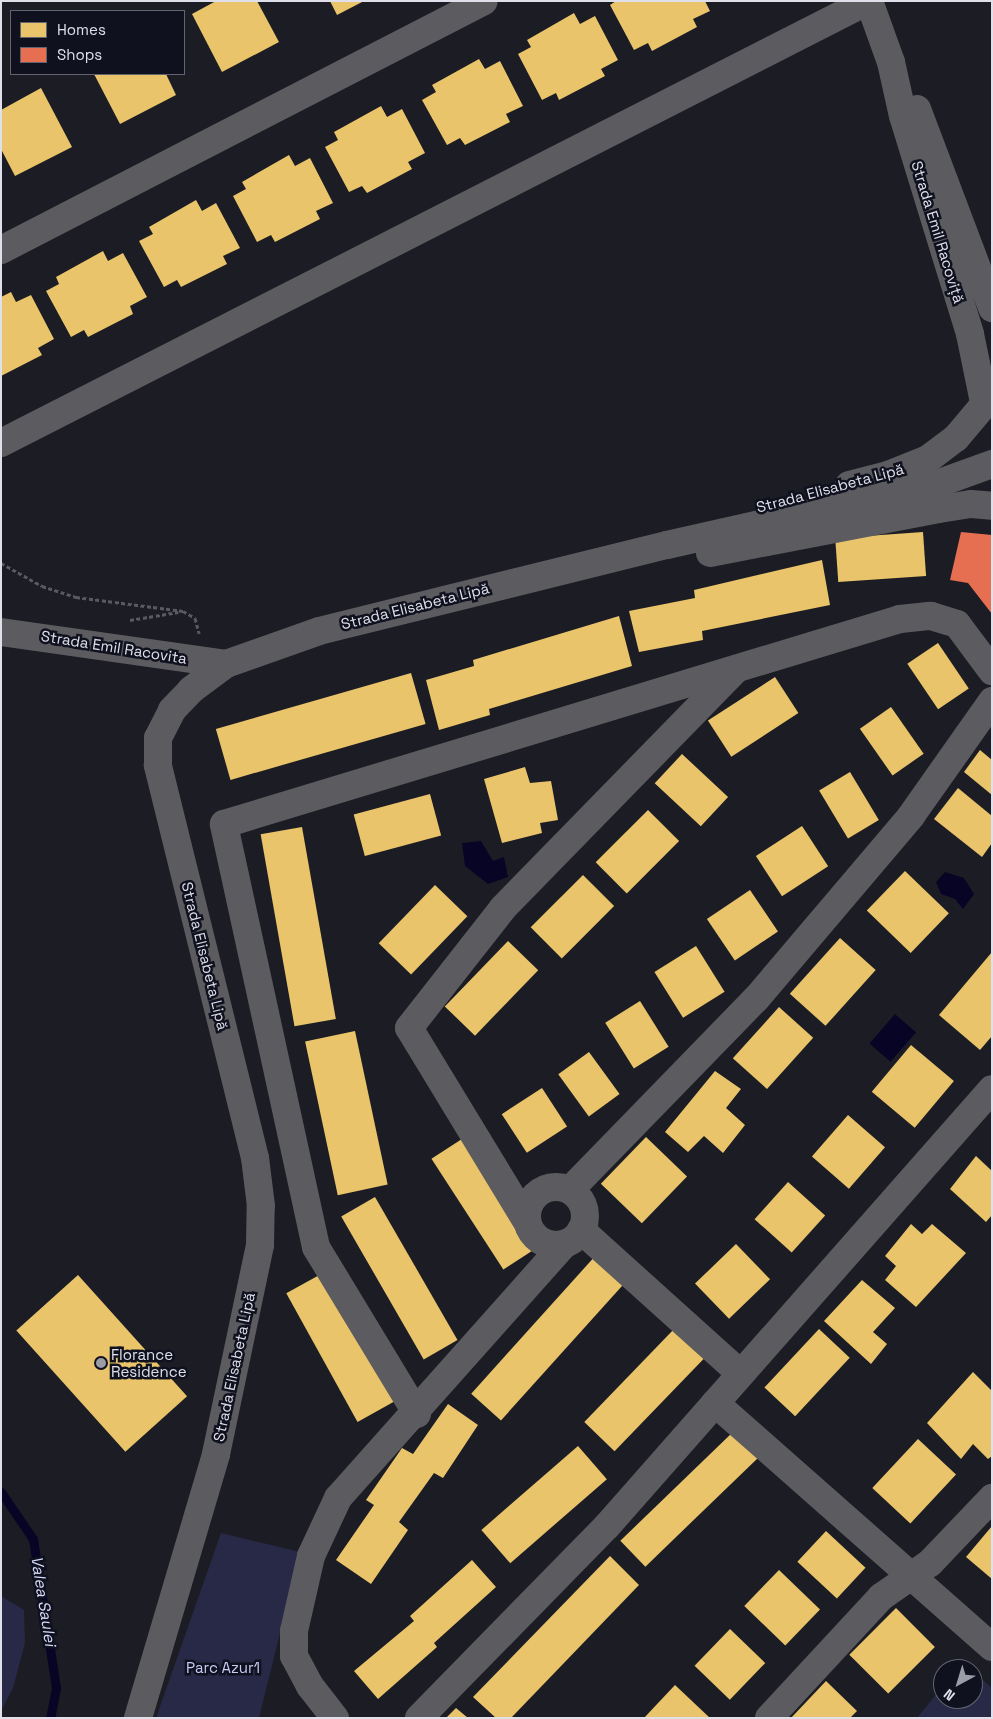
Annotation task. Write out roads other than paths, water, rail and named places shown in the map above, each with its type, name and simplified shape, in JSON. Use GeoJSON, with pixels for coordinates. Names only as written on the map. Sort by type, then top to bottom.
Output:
{"type":"FeatureCollection","features":[{"type":"Feature","properties":{"kind":"street"},"geometry":{"type":"LineString","coordinates":[[1,250],[484,1]]}},
{"type":"Feature","properties":{"kind":"street"},"geometry":{"type":"LineString","coordinates":[[1,443],[869,1]]}},
{"type":"Feature","properties":{"kind":"street","name":"Strada Emil Racoviță"},"geometry":{"type":"LineString","coordinates":[[869,1],[891,62],[903,116],[979,368],[985,402],[976,423],[978,438],[992,460]]}},
{"type":"Feature","properties":{"kind":"street","name":"Strada Emil Racoviță"},"geometry":{"type":"LineString","coordinates":[[891,62],[920,115],[992,308]]}},
{"type":"Feature","properties":{"kind":"street","name":"Strada Elisabeta Lipă"},"geometry":{"type":"LineString","coordinates":[[667,545],[690,525],[705,520],[872,480],[910,468],[944,449],[985,402]]}},
{"type":"Feature","properties":{"kind":"street","name":"Strada Elisabeta Lipă"},"geometry":{"type":"LineString","coordinates":[[138,1718],[216,1454],[260,1245],[261,1206],[256,1158],[158,765],[158,738],[172,710],[191,690],[226,664],[291,640],[396,609],[934,485],[992,464]]}},
{"type":"Feature","properties":{"kind":"street"},"geometry":{"type":"LineString","coordinates":[[667,545],[689,556],[939,509],[971,504],[992,506]]}},
{"type":"Feature","properties":{"kind":"street"},"geometry":{"type":"LineString","coordinates":[[416,1414],[316,1247],[224,824],[900,619],[931,616],[957,624],[992,671]]}},
{"type":"Feature","properties":{"kind":"street","name":"Strada Emil Racovita"},"geometry":{"type":"LineString","coordinates":[[1,632],[226,664]]}},
{"type":"Feature","properties":{"kind":"street"},"geometry":{"type":"LineString","coordinates":[[573,1237],[545,1243],[537,1238],[409,1028],[503,908],[737,668]]}},
{"type":"Feature","properties":{"kind":"street"},"geometry":{"type":"LineString","coordinates":[[570,1190],[756,999],[911,816],[992,701]]}},
{"type":"Feature","properties":{"kind":"street"},"geometry":{"type":"LineString","coordinates":[[418,1718],[607,1526],[992,1089]]}},
{"type":"Feature","properties":{"kind":"street"},"geometry":{"type":"LineString","coordinates":[[336,1718],[310,1686],[294,1656],[294,1631],[311,1556],[338,1498],[416,1414],[585,1222],[582,1203],[570,1190],[561,1186],[542,1189],[529,1203],[527,1222]]}},
{"type":"Feature","properties":{"kind":"street"},"geometry":{"type":"LineString","coordinates":[[573,1237],[741,1374]]}},
{"type":"Feature","properties":{"kind":"street"},"geometry":{"type":"LineString","coordinates":[[715,1403],[992,1647]]}},
{"type":"Feature","properties":{"kind":"street"},"geometry":{"type":"LineString","coordinates":[[769,1718],[881,1597],[909,1575],[930,1563],[992,1498]]}},
{"type":"Feature","properties":{"kind":"waterway","name":"Valea Saulei"},"geometry":{"type":"LineString","coordinates":[[1,1492],[33,1539],[56,1688],[50,1718]]}},
{"type":"Feature","properties":{"kind":"place","name":"Florance Residence"},"geometry":{"type":"Point","coordinates":[101,1363]}},
{"type":"Feature","properties":{"kind":"park label","name":"Parc Azur1"},"geometry":{"type":"Point","coordinates":[223,1668]}}]}
